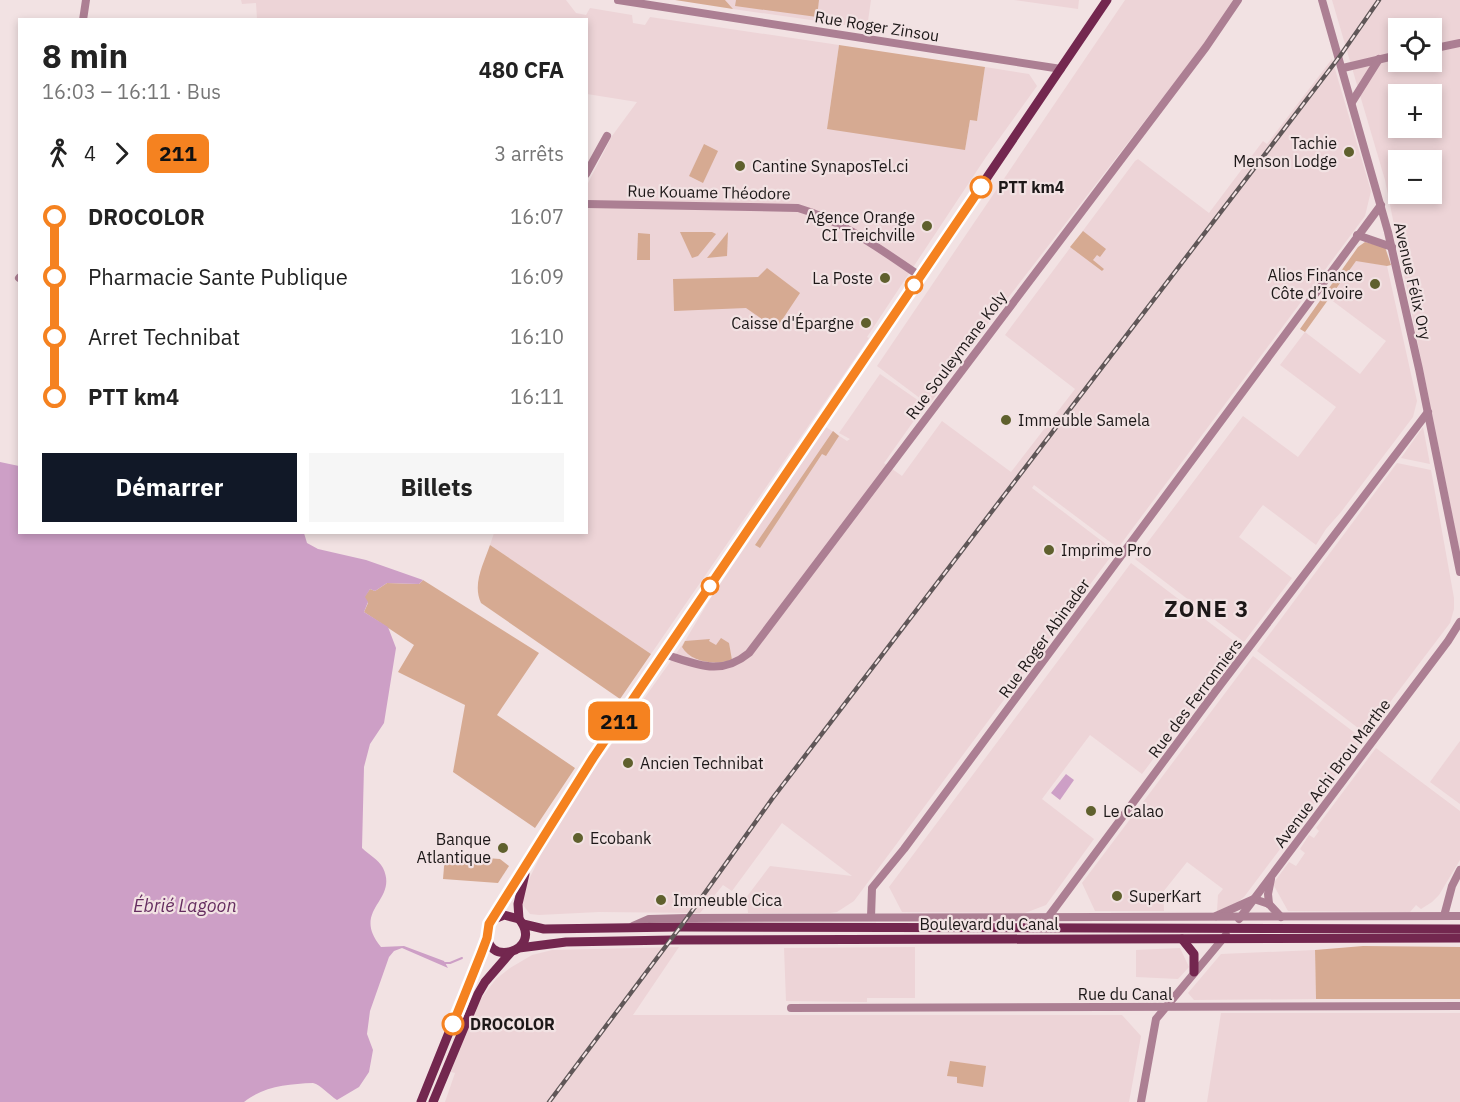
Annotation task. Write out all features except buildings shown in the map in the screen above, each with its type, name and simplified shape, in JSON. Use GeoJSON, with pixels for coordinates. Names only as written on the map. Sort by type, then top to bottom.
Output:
{"type":"FeatureCollection","features":[{"type":"Feature","properties":{"kind":"main road"},"geometry":{"type":"LineString","coordinates":[[421,1102],[487,938],[488,927],[593,758],[1107,0]]}},
{"type":"Feature","properties":{"kind":"main road"},"geometry":{"type":"LineString","coordinates":[[433,1102],[478,994],[485,982],[525,936],[518,904],[527,866]]}},
{"type":"Feature","properties":{"kind":"main road"},"geometry":{"type":"LineString","coordinates":[[494,919],[504,915],[521,922]]}},
{"type":"Feature","properties":{"kind":"main road","name":"Boulevard du Canal"},"geometry":{"type":"LineString","coordinates":[[521,922],[544,929],[1460,928]]}},
{"type":"Feature","properties":{"kind":"main road"},"geometry":{"type":"LineString","coordinates":[[487,938],[494,949],[499,952],[515,950]]}},
{"type":"Feature","properties":{"kind":"main road","name":"Boulevard du Canal"},"geometry":{"type":"LineString","coordinates":[[515,950],[566,942],[671,940],[1460,938]]}},
{"type":"Feature","properties":{"kind":"main road"},"geometry":{"type":"LineString","coordinates":[[1182,939],[1194,954],[1194,972]]}},
{"type":"Feature","properties":{"kind":"street"},"geometry":{"type":"LineString","coordinates":[[83,18],[86,0]]}},
{"type":"Feature","properties":{"kind":"street","name":"Rue Roger Zinsou"},"geometry":{"type":"LineString","coordinates":[[618,0],[1061,69]]}},
{"type":"Feature","properties":{"kind":"street"},"geometry":{"type":"LineString","coordinates":[[664,0],[672,9]]}},
{"type":"Feature","properties":{"kind":"street","name":"Rue Souleymane Koly"},"geometry":{"type":"LineString","coordinates":[[664,654],[715,668],[736,663],[749,653],[1200,55],[1238,0]]}},
{"type":"Feature","properties":{"kind":"street","name":"Avenue Félix Ory"},"geometry":{"type":"LineString","coordinates":[[1322,0],[1392,247],[1460,572]]}},
{"type":"Feature","properties":{"kind":"street"},"geometry":{"type":"LineString","coordinates":[[1442,47],[1460,43]]}},
{"type":"Feature","properties":{"kind":"street"},"geometry":{"type":"LineString","coordinates":[[1343,68],[1388,57]]}},
{"type":"Feature","properties":{"kind":"street"},"geometry":{"type":"LineString","coordinates":[[1352,102],[1379,59]]}},
{"type":"Feature","properties":{"kind":"street"},"geometry":{"type":"LineString","coordinates":[[588,170],[607,136]]}},
{"type":"Feature","properties":{"kind":"street","name":"Rue Kouame Théodore"},"geometry":{"type":"LineString","coordinates":[[588,204],[798,207],[849,229],[920,276]]}},
{"type":"Feature","properties":{"kind":"street","name":"Rue Roger Abinader"},"geometry":{"type":"LineString","coordinates":[[871,917],[872,888],[904,849],[1381,205]]}},
{"type":"Feature","properties":{"kind":"street"},"geometry":{"type":"LineString","coordinates":[[1357,235],[1392,247]]}},
{"type":"Feature","properties":{"kind":"street","name":"Rue des Ferronniers"},"geometry":{"type":"LineString","coordinates":[[1049,916],[1215,692],[1428,412]]}},
{"type":"Feature","properties":{"kind":"street","name":"Avenue Achi Brou Marthe"},"geometry":{"type":"LineString","coordinates":[[1141,1102],[1156,1019],[1233,927],[1460,621]]}},
{"type":"Feature","properties":{"kind":"street"},"geometry":{"type":"LineString","coordinates":[[1444,916],[1452,886],[1460,870]]}},
{"type":"Feature","properties":{"kind":"street"},"geometry":{"type":"LineString","coordinates":[[1269,904],[1268,894],[1272,875]]}},
{"type":"Feature","properties":{"kind":"street"},"geometry":{"type":"LineString","coordinates":[[1211,918],[1254,899],[1269,904],[1281,917]]}},
{"type":"Feature","properties":{"kind":"street","name":"Boulevard du Canal"},"geometry":{"type":"LineString","coordinates":[[629,928],[650,919],[1460,916]]}},
{"type":"Feature","properties":{"kind":"street","name":"Rue du Canal"},"geometry":{"type":"LineString","coordinates":[[791,1008],[1460,1006]]}},
{"type":"Feature","properties":{"kind":"shaded area"},"geometry":{"type":"Polygon","coordinates":[[[241,0],[566,0],[576,13],[586,15],[590,8],[632,15],[633,23],[645,25],[650,17],[839,45],[828,122],[965,149],[970,120],[977,121],[985,67],[1029,74],[1037,86],[986,157],[867,337],[869,338],[651,654],[490,545],[494,534],[588,534],[588,183],[612,136],[637,102],[588,94],[588,18],[257,18],[256,3],[242,4],[241,0]]]}},
{"type":"Feature","properties":{"kind":"shaded area"},"geometry":{"type":"Polygon","coordinates":[[[675,0],[725,0],[733,9],[675,0]]]}},
{"type":"Feature","properties":{"kind":"shaded area"},"geometry":{"type":"Polygon","coordinates":[[[725,0],[871,0],[867,28],[733,9],[725,0]]]}},
{"type":"Feature","properties":{"kind":"shaded area"},"geometry":{"type":"Polygon","coordinates":[[[736,0],[819,0],[817,17],[735,6],[736,0]]]}},
{"type":"Feature","properties":{"kind":"shaded area"},"geometry":{"type":"Polygon","coordinates":[[[1014,0],[1079,0],[1078,9],[1014,0]]]}},
{"type":"Feature","properties":{"kind":"shaded area"},"geometry":{"type":"Polygon","coordinates":[[[1125,0],[1234,0],[1201,48],[967,351],[929,405],[877,366],[1125,0]]]}},
{"type":"Feature","properties":{"kind":"shaded area"},"geometry":{"type":"Polygon","coordinates":[[[1332,0],[1460,0],[1460,553],[1390,204],[1442,204],[1442,150],[1388,150],[1388,195],[1332,0]]]}},
{"type":"Feature","properties":{"kind":"shaded area"},"geometry":{"type":"Polygon","coordinates":[[[839,45],[985,67],[977,121],[970,120],[965,150],[827,129],[839,45]]]}},
{"type":"Feature","properties":{"kind":"shaded area"},"geometry":{"type":"Polygon","coordinates":[[[1332,59],[1371,191],[1365,216],[1118,548],[1034,485],[1032,488],[1115,551],[854,901],[837,912],[830,913],[748,913],[745,899],[770,866],[852,876],[782,823],[732,891],[723,885],[700,913],[530,914],[523,905],[522,894],[567,807],[685,641],[710,599],[826,427],[847,441],[850,439],[839,433],[880,374],[925,405],[884,463],[888,466],[902,476],[942,421],[1011,472],[1075,389],[1005,335],[1135,161],[1138,159],[1209,213],[1263,141],[1267,144],[1332,59]]]}},
{"type":"Feature","properties":{"kind":"shaded area"},"geometry":{"type":"Polygon","coordinates":[[[704,144],[718,151],[703,183],[689,176],[704,144]]]}},
{"type":"Feature","properties":{"kind":"shaded area"},"geometry":{"type":"Polygon","coordinates":[[[1083,231],[1106,249],[1100,257],[1097,255],[1093,260],[1104,269],[1102,271],[1070,247],[1083,231]]]}},
{"type":"Feature","properties":{"kind":"shaded area"},"geometry":{"type":"Polygon","coordinates":[[[680,232],[716,234],[698,256],[692,258],[680,232]]]}},
{"type":"Feature","properties":{"kind":"shaded area"},"geometry":{"type":"Polygon","coordinates":[[[728,232],[727,256],[707,258],[728,232]]]}},
{"type":"Feature","properties":{"kind":"shaded area"},"geometry":{"type":"Polygon","coordinates":[[[638,233],[650,234],[650,260],[637,260],[638,233]]]}},
{"type":"Feature","properties":{"kind":"shaded area"},"geometry":{"type":"Polygon","coordinates":[[[1365,242],[1385,247],[1391,265],[1356,261],[1305,332],[1300,329],[1358,247],[1365,242]]]}},
{"type":"Feature","properties":{"kind":"shaded area"},"geometry":{"type":"Polygon","coordinates":[[[1356,260],[1387,266],[1417,401],[1413,417],[1316,545],[1263,505],[1259,510],[1239,537],[1292,578],[1244,642],[1135,559],[1243,416],[1298,457],[1336,407],[1280,365],[1305,332],[1360,374],[1386,341],[1330,299],[1356,260]]]}},
{"type":"Feature","properties":{"kind":"shaded area"},"geometry":{"type":"Polygon","coordinates":[[[767,268],[800,293],[776,329],[746,308],[674,311],[673,279],[758,277],[767,268]]]}},
{"type":"Feature","properties":{"kind":"shaded area"},"geometry":{"type":"Polygon","coordinates":[[[1423,427],[1430,464],[1401,458],[1423,427]]]}},
{"type":"Feature","properties":{"kind":"shaded area"},"geometry":{"type":"Polygon","coordinates":[[[833,431],[839,436],[826,456],[822,454],[760,548],[755,545],[833,431]]]}},
{"type":"Feature","properties":{"kind":"shaded area"},"geometry":{"type":"Polygon","coordinates":[[[1397,463],[1431,470],[1454,609],[1450,623],[1366,734],[1257,651],[1397,463]]]}},
{"type":"Feature","properties":{"kind":"shaded area"},"geometry":{"type":"Polygon","coordinates":[[[490,545],[651,654],[620,699],[481,603],[478,581],[490,545]]]}},
{"type":"Feature","properties":{"kind":"shaded area"},"geometry":{"type":"Polygon","coordinates":[[[1131,563],[1239,645],[1142,774],[1090,735],[1042,799],[1094,839],[1046,905],[1025,913],[902,912],[889,887],[1131,563]]]}},
{"type":"Feature","properties":{"kind":"shaded area"},"geometry":{"type":"Polygon","coordinates":[[[423,580],[539,653],[497,715],[575,768],[535,828],[453,772],[465,705],[398,672],[414,645],[364,612],[368,603],[364,597],[370,589],[375,591],[387,583],[419,584],[423,580]]]}},
{"type":"Feature","properties":{"kind":"shaded area"},"geometry":{"type":"Polygon","coordinates":[[[721,638],[729,643],[732,660],[704,661],[691,656],[682,647],[685,641],[710,639],[709,641],[716,645],[721,638]]]}},
{"type":"Feature","properties":{"kind":"shaded area"},"geometry":{"type":"Polygon","coordinates":[[[1253,656],[1363,739],[1238,902],[1217,911],[1218,895],[1223,889],[1187,862],[1163,892],[1164,911],[1095,911],[1082,883],[1253,656]]]}},
{"type":"Feature","properties":{"kind":"shaded area"},"geometry":{"type":"Polygon","coordinates":[[[1460,741],[1460,804],[1430,782],[1460,741]]]}},
{"type":"Feature","properties":{"kind":"shaded area"},"geometry":{"type":"Polygon","coordinates":[[[1376,748],[1460,811],[1460,860],[1439,895],[1421,909],[1416,905],[1410,912],[1288,911],[1273,884],[1289,862],[1296,866],[1305,853],[1300,849],[1309,835],[1314,838],[1319,831],[1316,828],[1376,748]]]}},
{"type":"Feature","properties":{"kind":"shaded area"},"geometry":{"type":"Polygon","coordinates":[[[445,855],[500,859],[509,866],[498,883],[443,879],[445,855]]]}},
{"type":"Feature","properties":{"kind":"shaded area"},"geometry":{"type":"Polygon","coordinates":[[[1363,946],[1460,947],[1460,999],[1316,999],[1315,950],[1363,946]]]}},
{"type":"Feature","properties":{"kind":"shaded area"},"geometry":{"type":"Polygon","coordinates":[[[679,947],[633,1015],[1122,1015],[1141,1036],[1129,1102],[445,1102],[455,1073],[451,1072],[473,1009],[496,979],[510,968],[532,955],[552,950],[679,947]]]}},
{"type":"Feature","properties":{"kind":"shaded area"},"geometry":{"type":"Polygon","coordinates":[[[915,947],[915,998],[867,998],[867,1002],[786,1001],[784,948],[915,947]]]}},
{"type":"Feature","properties":{"kind":"shaded area"},"geometry":{"type":"Polygon","coordinates":[[[1180,948],[1189,967],[1178,979],[1136,977],[1136,950],[1180,948]]]}},
{"type":"Feature","properties":{"kind":"shaded area"},"geometry":{"type":"Polygon","coordinates":[[[1315,950],[1316,999],[1194,1000],[1188,993],[1221,954],[1315,950]]]}},
{"type":"Feature","properties":{"kind":"shaded area"},"geometry":{"type":"Polygon","coordinates":[[[1221,1013],[1460,1013],[1460,1102],[1207,1102],[1221,1013]]]}},
{"type":"Feature","properties":{"kind":"shaded area"},"geometry":{"type":"Polygon","coordinates":[[[950,1061],[986,1066],[983,1087],[957,1083],[957,1077],[947,1076],[950,1061]]]}},
{"type":"Feature","properties":{"kind":"water","name":"Ébrié Lagoon"},"geometry":{"type":"Polygon","coordinates":[[[0,462],[18,466],[18,534],[304,534],[307,543],[318,549],[366,560],[423,580],[419,584],[387,583],[375,591],[370,589],[365,597],[368,602],[364,612],[388,627],[396,648],[384,723],[370,744],[364,767],[362,848],[381,865],[386,879],[385,889],[372,914],[370,923],[373,934],[381,947],[404,946],[444,961],[448,968],[402,948],[394,951],[389,957],[370,1011],[367,1034],[373,1050],[369,1072],[359,1087],[337,1100],[313,1083],[268,1089],[244,1102],[0,1102],[0,462]]]}},
{"type":"Feature","properties":{"kind":"water"},"geometry":{"type":"Polygon","coordinates":[[[1066,774],[1074,780],[1060,800],[1051,793],[1066,774]]]}},
{"type":"Feature","properties":{"kind":"waterway"},"geometry":{"type":"LineString","coordinates":[[445,963],[462,958]]}},
{"type":"Feature","properties":{"kind":"railway"},"geometry":{"type":"LineString","coordinates":[[549,1102],[687,918],[772,799],[1340,56],[1379,0]]}},
{"type":"Feature","properties":{"kind":"bus line","name":"211"},"geometry":{"type":"LineString","coordinates":[[453,1024],[487,938],[489,924],[527,866],[562,806],[981,187]]}},
{"type":"Feature","properties":{"kind":"place","name":"Tachie Menson Lodge"},"geometry":{"type":"Point","coordinates":[1349,152]}},
{"type":"Feature","properties":{"kind":"place","name":"Cantine SynaposTel.ci"},"geometry":{"type":"Point","coordinates":[740,166]}},
{"type":"Feature","properties":{"kind":"place","name":"PTT km4"},"geometry":{"type":"Point","coordinates":[981,187]}},
{"type":"Feature","properties":{"kind":"place","name":"Agence Orange CI Treichville"},"geometry":{"type":"Point","coordinates":[927,226]}},
{"type":"Feature","properties":{"kind":"place","name":"La Poste"},"geometry":{"type":"Point","coordinates":[885,278]}},
{"type":"Feature","properties":{"kind":"place","name":"Alios Finance Côte d’Ivoire"},"geometry":{"type":"Point","coordinates":[1375,284]}},
{"type":"Feature","properties":{"kind":"place","name":"Caisse d'Épargne"},"geometry":{"type":"Point","coordinates":[866,323]}},
{"type":"Feature","properties":{"kind":"place","name":"Immeuble Samela"},"geometry":{"type":"Point","coordinates":[1006,420]}},
{"type":"Feature","properties":{"kind":"place","name":"Imprime Pro"},"geometry":{"type":"Point","coordinates":[1049,550]}},
{"type":"Feature","properties":{"kind":"place","name":"Ancien Technibat"},"geometry":{"type":"Point","coordinates":[628,763]}},
{"type":"Feature","properties":{"kind":"place","name":"Le Calao"},"geometry":{"type":"Point","coordinates":[1091,811]}},
{"type":"Feature","properties":{"kind":"place","name":"Ecobank"},"geometry":{"type":"Point","coordinates":[578,838]}},
{"type":"Feature","properties":{"kind":"place","name":"Banque Atlantique"},"geometry":{"type":"Point","coordinates":[503,848]}},
{"type":"Feature","properties":{"kind":"place","name":"SuperKart"},"geometry":{"type":"Point","coordinates":[1117,896]}},
{"type":"Feature","properties":{"kind":"place","name":"Immeuble Cica"},"geometry":{"type":"Point","coordinates":[661,900]}},
{"type":"Feature","properties":{"kind":"place","name":"DROCOLOR"},"geometry":{"type":"Point","coordinates":[453,1024]}},
{"type":"Feature","properties":{"kind":"district","name":"ZONE 3"},"geometry":{"type":"Point","coordinates":[1207,609]}}]}
